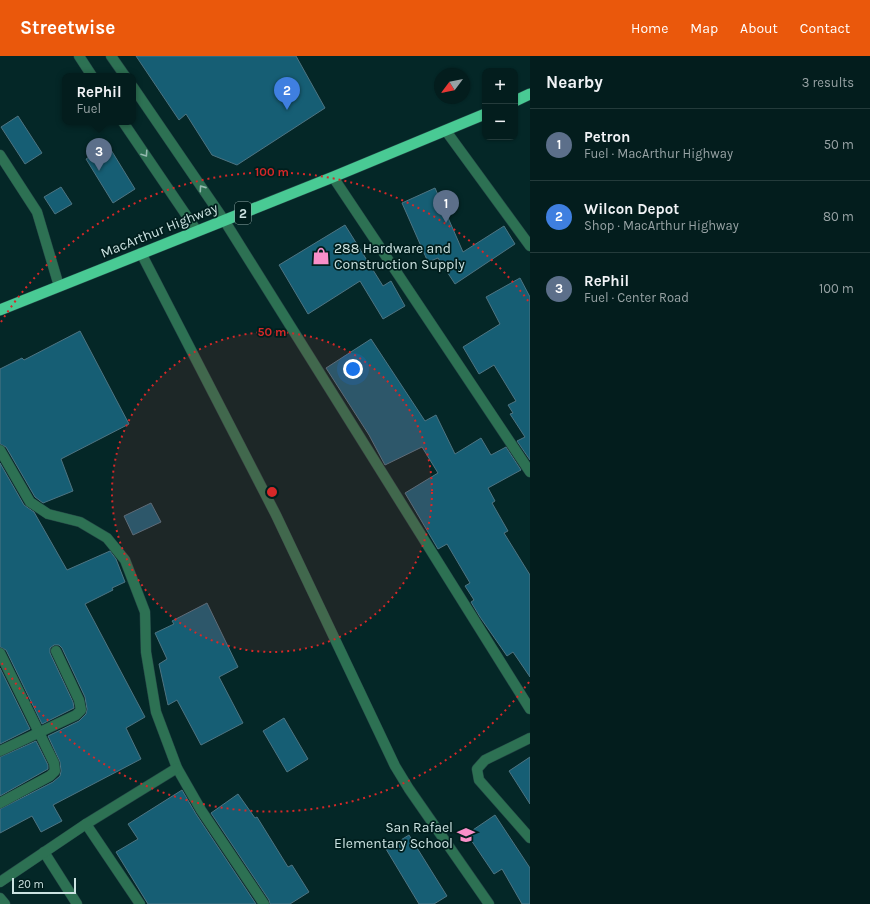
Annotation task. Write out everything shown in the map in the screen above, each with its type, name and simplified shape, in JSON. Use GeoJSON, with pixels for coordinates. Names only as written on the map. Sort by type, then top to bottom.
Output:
{"type":"FeatureCollection","features":[{"type":"Feature","properties":{"kind":"highway"},"geometry":{"type":"LineString","coordinates":[[518,100],[530,94]]}},
{"type":"Feature","properties":{"kind":"highway","name":"MacArthur Highway"},"geometry":{"type":"LineString","coordinates":[[0,310],[333,177],[482,115]]}},
{"type":"Feature","properties":{"kind":"street"},"geometry":{"type":"LineString","coordinates":[[79,56],[90,73]]}},
{"type":"Feature","properties":{"kind":"street"},"geometry":{"type":"LineString","coordinates":[[112,56],[123,73]]}},
{"type":"Feature","properties":{"kind":"street"},"geometry":{"type":"LineString","coordinates":[[136,91],[224,220],[530,709]]}},
{"type":"Feature","properties":{"kind":"street"},"geometry":{"type":"LineString","coordinates":[[126,125],[197,231]]}},
{"type":"Feature","properties":{"kind":"street"},"geometry":{"type":"LineString","coordinates":[[446,131],[530,246]]}},
{"type":"Feature","properties":{"kind":"street"},"geometry":{"type":"LineString","coordinates":[[0,155],[37,212],[59,286]]}},
{"type":"Feature","properties":{"kind":"street"},"geometry":{"type":"LineString","coordinates":[[333,177],[530,472]]}},
{"type":"Feature","properties":{"kind":"street"},"geometry":{"type":"LineString","coordinates":[[141,253],[276,515],[395,766],[409,789],[489,904]]}},
{"type":"Feature","properties":{"kind":"street"},"geometry":{"type":"LineString","coordinates":[[0,450],[30,502],[48,514],[80,522],[108,538],[125,560],[145,612],[146,652],[156,712],[177,768],[201,810],[264,904]]}},
{"type":"Feature","properties":{"kind":"street"},"geometry":{"type":"LineString","coordinates":[[0,751],[76,715],[82,710],[79,700],[56,651]]}},
{"type":"Feature","properties":{"kind":"street"},"geometry":{"type":"LineString","coordinates":[[0,653],[56,771],[50,776],[0,804]]}},
{"type":"Feature","properties":{"kind":"street"},"geometry":{"type":"LineString","coordinates":[[530,738],[485,760],[477,769],[479,780],[530,838]]}},
{"type":"Feature","properties":{"kind":"street"},"geometry":{"type":"LineString","coordinates":[[0,882],[86,824],[177,768]]}},
{"type":"Feature","properties":{"kind":"street"},"geometry":{"type":"LineString","coordinates":[[86,824],[140,904]]}},
{"type":"Feature","properties":{"kind":"street"},"geometry":{"type":"LineString","coordinates":[[44,852],[77,904]]}},
{"type":"Feature","properties":{"kind":"street"},"geometry":{"type":"LineString","coordinates":[[0,898],[5,904]]}},
{"type":"Feature","properties":{"kind":"building"},"geometry":{"type":"Polygon","coordinates":[[[136,56],[296,56],[325,108],[237,165],[212,155],[186,114],[179,120],[136,56]]]}},
{"type":"Feature","properties":{"kind":"building"},"geometry":{"type":"Polygon","coordinates":[[[18,116],[42,153],[25,164],[1,127],[18,116]]]}},
{"type":"Feature","properties":{"kind":"building"},"geometry":{"type":"Polygon","coordinates":[[[108,145],[135,189],[113,203],[86,159],[108,145]]]}},
{"type":"Feature","properties":{"kind":"building"},"geometry":{"type":"Polygon","coordinates":[[[61,187],[72,204],[55,214],[44,197],[61,187]]]}},
{"type":"Feature","properties":{"kind":"building"},"geometry":{"type":"Polygon","coordinates":[[[435,188],[463,252],[504,226],[515,244],[455,284],[438,258],[428,262],[402,203],[435,188]]]}},
{"type":"Feature","properties":{"kind":"building"},"geometry":{"type":"Polygon","coordinates":[[[345,225],[383,286],[391,281],[405,306],[383,319],[360,281],[308,314],[279,265],[345,225]]]}},
{"type":"Feature","properties":{"kind":"building"},"geometry":{"type":"Polygon","coordinates":[[[520,278],[530,297],[530,460],[517,441],[525,437],[510,414],[513,413],[508,405],[516,401],[494,365],[479,374],[463,347],[500,324],[486,297],[520,278]]]}},
{"type":"Feature","properties":{"kind":"building"},"geometry":{"type":"Polygon","coordinates":[[[80,331],[129,424],[61,459],[73,491],[43,503],[35,497],[6,447],[0,444],[0,369],[22,358],[24,360],[80,331]]]}},
{"type":"Feature","properties":{"kind":"building"},"geometry":{"type":"Polygon","coordinates":[[[371,339],[425,421],[436,415],[455,454],[481,438],[491,455],[506,447],[521,470],[488,488],[495,501],[492,503],[508,531],[504,533],[530,575],[530,677],[513,652],[507,656],[480,617],[471,602],[474,600],[465,586],[470,583],[447,544],[438,549],[405,493],[438,473],[422,447],[385,465],[369,435],[326,368],[371,339]]]}},
{"type":"Feature","properties":{"kind":"building"},"geometry":{"type":"Polygon","coordinates":[[[0,463],[24,505],[34,512],[67,570],[110,551],[116,559],[125,582],[112,588],[113,590],[85,604],[145,717],[126,728],[141,759],[53,805],[62,821],[41,832],[32,816],[0,833],[0,809],[53,782],[60,776],[60,762],[48,736],[79,721],[86,714],[87,709],[85,697],[62,648],[59,645],[54,645],[50,648],[50,653],[73,702],[74,708],[42,724],[6,650],[0,647],[0,463]]]}},
{"type":"Feature","properties":{"kind":"building"},"geometry":{"type":"Polygon","coordinates":[[[151,503],[161,522],[133,535],[124,516],[151,503]]]}},
{"type":"Feature","properties":{"kind":"building"},"geometry":{"type":"Polygon","coordinates":[[[207,603],[238,667],[219,677],[243,723],[201,745],[177,700],[168,705],[159,664],[167,659],[155,633],[174,624],[172,621],[207,603]]]}},
{"type":"Feature","properties":{"kind":"building"},"geometry":{"type":"Polygon","coordinates":[[[0,668],[30,729],[0,744],[0,668]]]}},
{"type":"Feature","properties":{"kind":"building"},"geometry":{"type":"Polygon","coordinates":[[[284,718],[308,759],[287,772],[263,731],[284,718]]]}},
{"type":"Feature","properties":{"kind":"building"},"geometry":{"type":"Polygon","coordinates":[[[36,741],[48,765],[48,769],[0,796],[0,757],[36,741]]]}},
{"type":"Feature","properties":{"kind":"building"},"geometry":{"type":"Polygon","coordinates":[[[530,757],[530,804],[509,771],[530,757]]]}},
{"type":"Feature","properties":{"kind":"building"},"geometry":{"type":"Polygon","coordinates":[[[182,790],[196,814],[256,904],[148,904],[116,852],[138,839],[128,824],[182,790]]]}},
{"type":"Feature","properties":{"kind":"building"},"geometry":{"type":"Polygon","coordinates":[[[238,794],[255,818],[257,817],[288,867],[292,865],[309,892],[290,904],[270,904],[269,900],[211,813],[238,794]]]}},
{"type":"Feature","properties":{"kind":"building"},"geometry":{"type":"Polygon","coordinates":[[[495,815],[530,868],[530,904],[522,904],[502,869],[494,874],[467,834],[495,815]]]}},
{"type":"Feature","properties":{"kind":"building"},"geometry":{"type":"Polygon","coordinates":[[[409,835],[447,896],[434,904],[419,904],[386,849],[409,835]]]}},
{"type":"Feature","properties":{"kind":"place","name":"Wilcon Depot"},"geometry":{"type":"Point","coordinates":[287,110]}},
{"type":"Feature","properties":{"kind":"place","name":"RePhil"},"geometry":{"type":"Point","coordinates":[99,171]}},
{"type":"Feature","properties":{"kind":"place","name":"Petron"},"geometry":{"type":"Point","coordinates":[446,223]}},
{"type":"Feature","properties":{"kind":"place","name":"288 Hardware and Construction Supply"},"geometry":{"type":"Point","coordinates":[321,256]}},
{"type":"Feature","properties":{"kind":"place","name":"San Rafael Elementary School"},"geometry":{"type":"Point","coordinates":[466,835]}}]}
